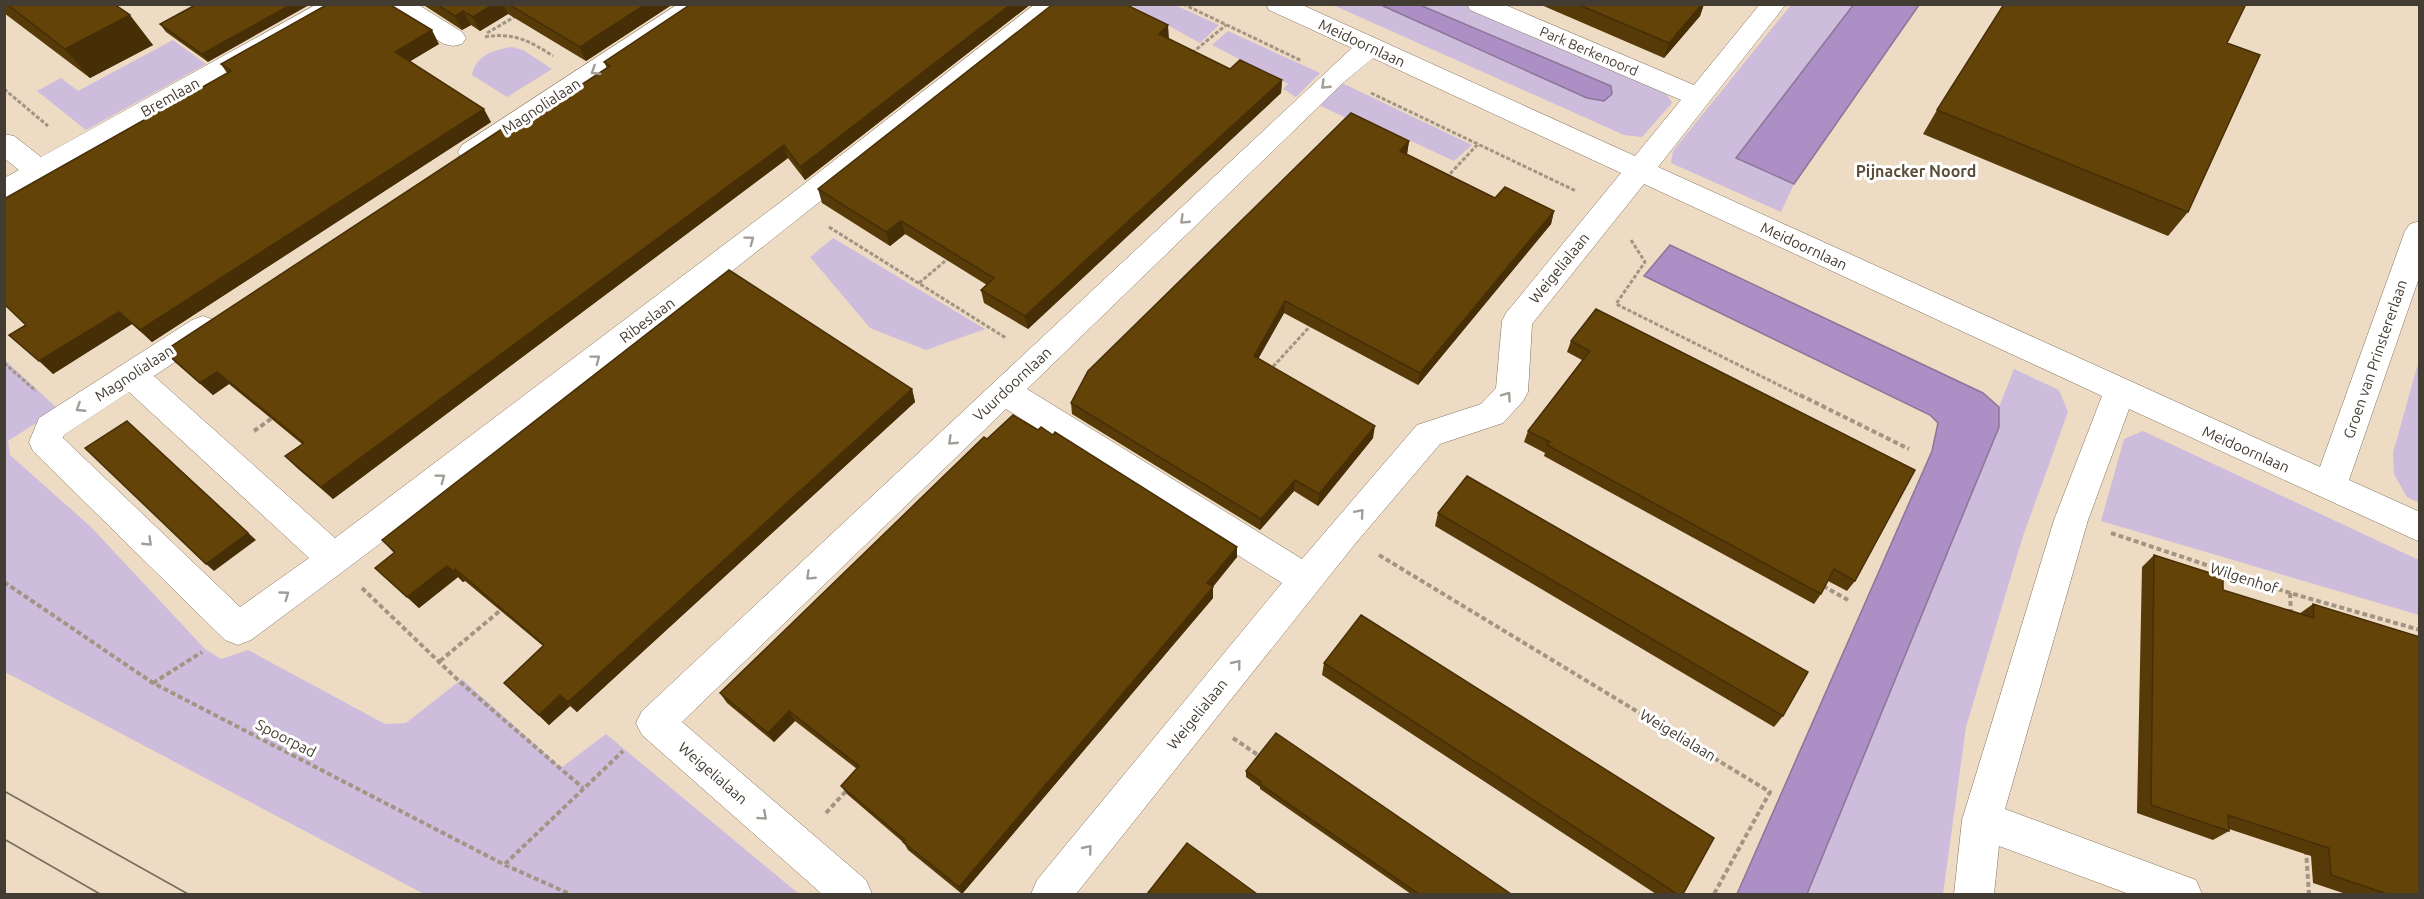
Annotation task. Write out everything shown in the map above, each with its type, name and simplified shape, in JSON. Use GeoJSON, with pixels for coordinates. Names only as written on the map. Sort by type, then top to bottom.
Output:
{"type":"FeatureCollection","features":[{"type":"Feature","properties":{"kind":"street","name":"Bremlaan"},"geometry":{"type":"LineString","coordinates":[[4,191],[337,4]]}},
{"type":"Feature","properties":{"kind":"street"},"geometry":{"type":"LineString","coordinates":[[398,4],[453,38]]}},
{"type":"Feature","properties":{"kind":"street","name":"Magnolialaan"},"geometry":{"type":"LineString","coordinates":[[447,168],[696,4]]}},
{"type":"Feature","properties":{"kind":"street","name":"Ribeslaan"},"geometry":{"type":"LineString","coordinates":[[238,629],[334,560],[795,206],[1052,4]]}},
{"type":"Feature","properties":{"kind":"street","name":"Meidoornlaan"},"geometry":{"type":"LineString","coordinates":[[1278,4],[2420,528]]}},
{"type":"Feature","properties":{"kind":"street","name":"Park Berkenoord"},"geometry":{"type":"LineString","coordinates":[[1479,4],[1698,97]]}},
{"type":"Feature","properties":{"kind":"street"},"geometry":{"type":"LineString","coordinates":[[1639,170],[1774,4]]}},
{"type":"Feature","properties":{"kind":"street","name":"Vuurdoornlaan"},"geometry":{"type":"LineString","coordinates":[[655,723],[1335,76],[1369,47]]}},
{"type":"Feature","properties":{"kind":"street"},"geometry":{"type":"LineString","coordinates":[[4,143],[40,171]]}},
{"type":"Feature","properties":{"kind":"street","name":"Weigelialaan"},"geometry":{"type":"LineString","coordinates":[[1051,894],[1305,579],[1429,434],[1492,414],[1512,392],[1517,321],[1639,170]]}},
{"type":"Feature","properties":{"kind":"street","name":"Groen van Prinstererlaan"},"geometry":{"type":"LineString","coordinates":[[2330,487],[2420,231]]}},
{"type":"Feature","properties":{"kind":"street","name":"Magnolialaan"},"geometry":{"type":"LineString","coordinates":[[230,310],[51,427],[45,442],[238,629]]}},
{"type":"Feature","properties":{"kind":"street"},"geometry":{"type":"LineString","coordinates":[[131,375],[334,560]]}},
{"type":"Feature","properties":{"kind":"street"},"geometry":{"type":"LineString","coordinates":[[1004,391],[1305,579]]}},
{"type":"Feature","properties":{"kind":"street"},"geometry":{"type":"LineString","coordinates":[[1974,894],[1982,820],[2071,520],[2120,391]]}},
{"type":"Feature","properties":{"kind":"street","name":"Weigelialaan"},"geometry":{"type":"LineString","coordinates":[[655,723],[852,894]]}},
{"type":"Feature","properties":{"kind":"street"},"geometry":{"type":"LineString","coordinates":[[1982,820],[2182,894]]}},
{"type":"Feature","properties":{"kind":"path"},"geometry":{"type":"LineString","coordinates":[[1183,4],[1609,207],[1645,262],[1616,304],[1909,449]]}},
{"type":"Feature","properties":{"kind":"path"},"geometry":{"type":"LineString","coordinates":[[525,10],[477,39],[504,33],[523,37],[586,77]]}},
{"type":"Feature","properties":{"kind":"path"},"geometry":{"type":"LineString","coordinates":[[1190,55],[1226,25]]}},
{"type":"Feature","properties":{"kind":"path"},"geometry":{"type":"LineString","coordinates":[[4,89],[76,150]]}},
{"type":"Feature","properties":{"kind":"path"},"geometry":{"type":"LineString","coordinates":[[1438,187],[1478,144]]}},
{"type":"Feature","properties":{"kind":"path"},"geometry":{"type":"LineString","coordinates":[[795,206],[1039,359]]}},
{"type":"Feature","properties":{"kind":"path"},"geometry":{"type":"LineString","coordinates":[[919,283],[955,253]]}},
{"type":"Feature","properties":{"kind":"path"},"geometry":{"type":"LineString","coordinates":[[1264,377],[1319,316]]}},
{"type":"Feature","properties":{"kind":"path"},"geometry":{"type":"LineString","coordinates":[[219,455],[278,414]]}},
{"type":"Feature","properties":{"kind":"path","name":"Wilgenhof"},"geometry":{"type":"LineString","coordinates":[[2071,520],[2290,593],[2420,630]]}},
{"type":"Feature","properties":{"kind":"path","name":"Weigelialaan"},"geometry":{"type":"LineString","coordinates":[[1342,534],[1770,792],[1714,894]]}},
{"type":"Feature","properties":{"kind":"path"},"geometry":{"type":"LineString","coordinates":[[334,560],[459,681],[583,788]]}},
{"type":"Feature","properties":{"kind":"path","name":"Spoorpad"},"geometry":{"type":"LineString","coordinates":[[4,582],[153,683],[505,865],[570,894]]}},
{"type":"Feature","properties":{"kind":"path"},"geometry":{"type":"LineString","coordinates":[[1818,583],[1848,600]]}},
{"type":"Feature","properties":{"kind":"path"},"geometry":{"type":"LineString","coordinates":[[2290,593],[2292,627]]}},
{"type":"Feature","properties":{"kind":"path"},"geometry":{"type":"LineString","coordinates":[[440,661],[504,607]]}},
{"type":"Feature","properties":{"kind":"path"},"geometry":{"type":"LineString","coordinates":[[153,683],[238,629]]}},
{"type":"Feature","properties":{"kind":"path"},"geometry":{"type":"LineString","coordinates":[[1198,713],[1265,760]]}},
{"type":"Feature","properties":{"kind":"path"},"geometry":{"type":"LineString","coordinates":[[505,865],[583,788],[655,723]]}},
{"type":"Feature","properties":{"kind":"path"},"geometry":{"type":"LineString","coordinates":[[796,845],[852,784]]}},
{"type":"Feature","properties":{"kind":"path"},"geometry":{"type":"LineString","coordinates":[[2306,847],[2309,894]]}},
{"type":"Feature","properties":{"kind":"shaded area"},"geometry":{"type":"Polygon","coordinates":[[[1854,4],[1919,5],[1794,184],[1736,158],[1854,4]]]}},
{"type":"Feature","properties":{"kind":"shaded area"},"geometry":{"type":"Polygon","coordinates":[[[1102,5],[1131,5],[1120,12],[1102,5]]]}},
{"type":"Feature","properties":{"kind":"shaded area"},"geometry":{"type":"Polygon","coordinates":[[[1131,5],[1175,5],[1219,25],[1200,43],[1131,5]]]}},
{"type":"Feature","properties":{"kind":"shaded area"},"geometry":{"type":"Polygon","coordinates":[[[1333,5],[1464,5],[1665,91],[1672,103],[1642,137],[1624,135],[1333,5]]]}},
{"type":"Feature","properties":{"kind":"shaded area"},"geometry":{"type":"Polygon","coordinates":[[[1381,5],[1420,5],[1611,86],[1612,94],[1604,101],[1587,98],[1381,5]]]}},
{"type":"Feature","properties":{"kind":"shaded area"},"geometry":{"type":"Polygon","coordinates":[[[1791,5],[1854,5],[1737,157],[1794,184],[1781,212],[1671,163],[1673,151],[1791,5]]]}},
{"type":"Feature","properties":{"kind":"shaded area"},"geometry":{"type":"Polygon","coordinates":[[[1228,31],[1320,73],[1296,97],[1283,89],[1288,84],[1212,45],[1228,31]]]}},
{"type":"Feature","properties":{"kind":"shaded area"},"geometry":{"type":"Polygon","coordinates":[[[173,40],[206,64],[86,130],[37,91],[61,78],[78,91],[173,40]]]}},
{"type":"Feature","properties":{"kind":"shaded area"},"geometry":{"type":"Polygon","coordinates":[[[512,47],[523,50],[552,69],[507,97],[472,75],[474,68],[482,58],[492,52],[512,47]]]}},
{"type":"Feature","properties":{"kind":"shaded area"},"geometry":{"type":"Polygon","coordinates":[[[1342,83],[1472,145],[1454,161],[1379,126],[1365,127],[1319,105],[1342,83]]]}},
{"type":"Feature","properties":{"kind":"shaded area"},"geometry":{"type":"Polygon","coordinates":[[[833,238],[985,329],[926,350],[870,328],[810,257],[833,238]]]}},
{"type":"Feature","properties":{"kind":"shaded area"},"geometry":{"type":"Polygon","coordinates":[[[1670,245],[1983,393],[1999,407],[1999,427],[1807,894],[1737,894],[1932,451],[1938,423],[1930,415],[1644,276],[1670,245]]]}},
{"type":"Feature","properties":{"kind":"shaded area"},"geometry":{"type":"Polygon","coordinates":[[[4,359],[58,409],[8,441],[10,455],[91,527],[205,649],[221,659],[248,650],[385,724],[406,723],[462,679],[561,768],[606,734],[799,894],[424,894],[5,672],[4,359]]]}},
{"type":"Feature","properties":{"kind":"shaded area"},"geometry":{"type":"Polygon","coordinates":[[[2419,360],[2420,503],[2407,497],[2394,474],[2393,453],[2419,360]]]}},
{"type":"Feature","properties":{"kind":"shaded area"},"geometry":{"type":"Polygon","coordinates":[[[2014,369],[2059,390],[2068,412],[2022,539],[1966,727],[1943,894],[1807,894],[1999,427],[1999,407],[2014,369]]]}},
{"type":"Feature","properties":{"kind":"shaded area"},"geometry":{"type":"Polygon","coordinates":[[[2143,431],[2419,560],[2419,615],[2101,521],[2124,439],[2143,431]]]}},
{"type":"Feature","properties":{"kind":"building"},"geometry":{"type":"Polygon","coordinates":[[[7,4],[114,4],[130,15],[65,49],[7,4]]]}},
{"type":"Feature","properties":{"kind":"building"},"geometry":{"type":"Polygon","coordinates":[[[197,4],[292,4],[202,54],[160,24],[197,4]]]}},
{"type":"Feature","properties":{"kind":"building"},"geometry":{"type":"Polygon","coordinates":[[[328,4],[349,6],[352,4],[389,4],[432,30],[395,52],[484,109],[140,330],[119,312],[39,361],[9,335],[26,325],[4,304],[4,199],[231,71],[221,64],[328,4]]]}},
{"type":"Feature","properties":{"kind":"building"},"geometry":{"type":"Polygon","coordinates":[[[436,4],[494,4],[473,17],[463,11],[455,16],[436,4]]]}},
{"type":"Feature","properties":{"kind":"building"},"geometry":{"type":"Polygon","coordinates":[[[508,4],[646,4],[580,47],[508,4]]]}},
{"type":"Feature","properties":{"kind":"building"},"geometry":{"type":"Polygon","coordinates":[[[691,4],[1011,4],[800,167],[784,145],[321,487],[285,456],[304,443],[217,372],[200,383],[164,351],[508,125],[514,129],[610,66],[604,62],[691,4]]]}},
{"type":"Feature","properties":{"kind":"building"},"geometry":{"type":"Polygon","coordinates":[[[1053,4],[1125,4],[1168,25],[1159,34],[1230,69],[1240,60],[1282,80],[1025,316],[981,290],[994,278],[901,221],[886,232],[818,189],[1053,4]]]}},
{"type":"Feature","properties":{"kind":"building"},"geometry":{"type":"Polygon","coordinates":[[[1577,4],[1702,4],[1669,43],[1577,4]]]}},
{"type":"Feature","properties":{"kind":"building"},"geometry":{"type":"Polygon","coordinates":[[[2004,4],[2246,4],[2227,43],[2260,55],[2188,212],[1937,110],[2004,4]]]}},
{"type":"Feature","properties":{"kind":"building"},"geometry":{"type":"Polygon","coordinates":[[[1351,113],[1409,141],[1400,151],[1495,198],[1505,187],[1554,211],[1420,373],[1285,301],[1254,356],[1375,426],[1319,494],[1295,480],[1261,519],[1071,403],[1088,371],[1351,113]]]}},
{"type":"Feature","properties":{"kind":"building"},"geometry":{"type":"Polygon","coordinates":[[[729,270],[912,389],[568,702],[560,695],[539,715],[504,683],[544,645],[455,569],[453,571],[447,566],[407,597],[375,568],[395,552],[382,540],[729,270]]]}},
{"type":"Feature","properties":{"kind":"building"},"geometry":{"type":"Polygon","coordinates":[[[1596,309],[1915,470],[1855,581],[1834,569],[1821,594],[1547,445],[1550,442],[1528,431],[1590,351],[1571,341],[1596,309]]]}},
{"type":"Feature","properties":{"kind":"building"},"geometry":{"type":"Polygon","coordinates":[[[1013,415],[1038,430],[1041,427],[1053,435],[1055,432],[1237,547],[1207,583],[1213,587],[959,887],[903,842],[905,840],[841,786],[859,766],[789,711],[768,733],[720,693],[984,437],[987,439],[1013,415]]]}},
{"type":"Feature","properties":{"kind":"building"},"geometry":{"type":"Polygon","coordinates":[[[127,421],[248,533],[206,564],[85,448],[127,421]]]}},
{"type":"Feature","properties":{"kind":"building"},"geometry":{"type":"Polygon","coordinates":[[[1467,476],[1808,672],[1783,716],[1438,513],[1467,476]]]}},
{"type":"Feature","properties":{"kind":"building"},"geometry":{"type":"Polygon","coordinates":[[[2154,555],[2223,577],[2223,590],[2314,618],[2313,604],[2420,637],[2420,894],[2387,894],[2331,875],[2329,848],[2228,815],[2229,831],[2151,805],[2154,555]]]}},
{"type":"Feature","properties":{"kind":"building"},"geometry":{"type":"Polygon","coordinates":[[[1361,615],[1714,838],[1683,894],[1677,894],[1324,663],[1361,615]]]}},
{"type":"Feature","properties":{"kind":"building"},"geometry":{"type":"Polygon","coordinates":[[[1276,733],[1511,894],[1419,894],[1260,784],[1261,782],[1246,771],[1276,733]]]}},
{"type":"Feature","properties":{"kind":"building"},"geometry":{"type":"Polygon","coordinates":[[[1187,843],[1257,894],[1147,894],[1187,843]]]}},
{"type":"Feature","properties":{"kind":"tram line"},"geometry":{"type":"LineString","coordinates":[[4,791],[188,894]]}},
{"type":"Feature","properties":{"kind":"tram line"},"geometry":{"type":"LineString","coordinates":[[4,839],[100,894]]}},
{"type":"Feature","properties":{"kind":"district","name":"Pijnacker Noord"},"geometry":{"type":"Point","coordinates":[1916,171]}}]}
